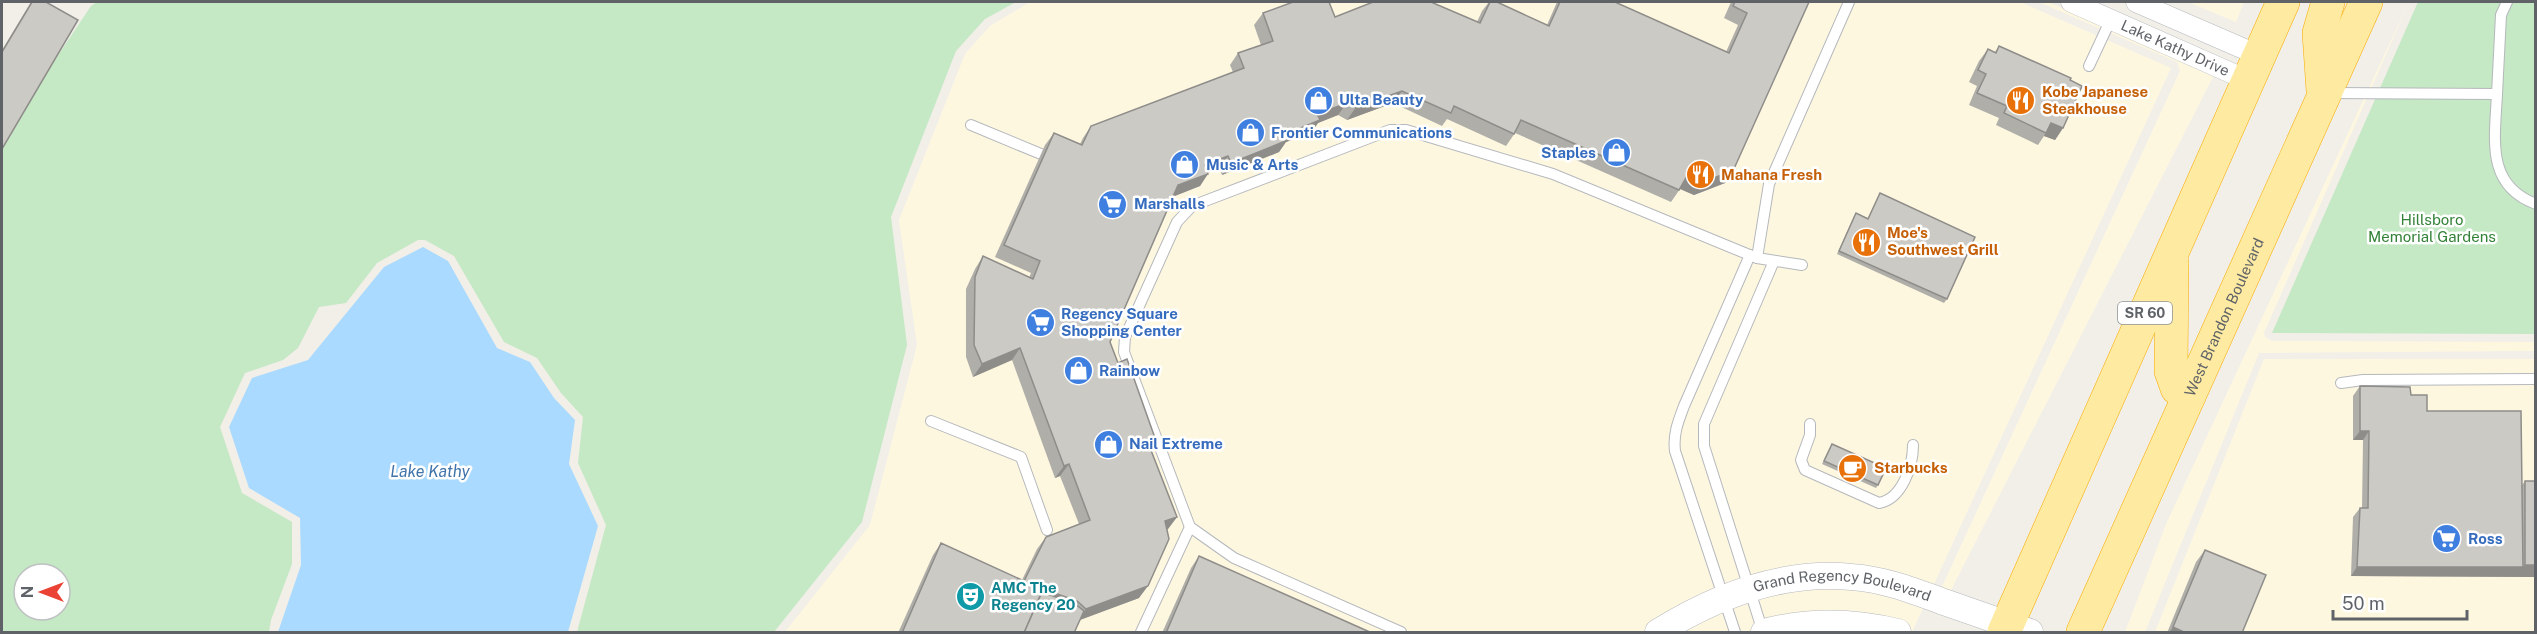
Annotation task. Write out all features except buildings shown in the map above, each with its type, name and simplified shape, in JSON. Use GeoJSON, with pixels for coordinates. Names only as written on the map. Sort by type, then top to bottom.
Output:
{"type":"FeatureCollection","features":[{"type":"Feature","properties":{"kind":"highway","name":"SR 60"},"geometry":{"type":"LineString","coordinates":[[2014,630],[2172,249],[2283,2]]}},
{"type":"Feature","properties":{"kind":"highway"},"geometry":{"type":"LineString","coordinates":[[2323,93],[2319,33],[2328,2]]}},
{"type":"Feature","properties":{"kind":"highway","name":"West Brandon Boulevard"},"geometry":{"type":"LineString","coordinates":[[2083,633],[2323,93],[2366,2]]}},
{"type":"Feature","properties":{"kind":"highway"},"geometry":{"type":"LineString","coordinates":[[2172,249],[2171,370],[2177,388],[2189,396]]}},
{"type":"Feature","properties":{"kind":"street","name":"Lake Kathy Drive"},"geometry":{"type":"LineString","coordinates":[[2071,2],[2111,19],[2252,67]]}},
{"type":"Feature","properties":{"kind":"street","name":"Lake Kathy Drive"},"geometry":{"type":"LineString","coordinates":[[2136,2],[2252,67]]}},
{"type":"Feature","properties":{"kind":"street","name":"Grand Regency Boulevard"},"geometry":{"type":"LineString","coordinates":[[1658,633],[1723,597],[1749,589],[1772,583],[1810,578],[1851,576],[1890,584],[2014,630]]}},
{"type":"Feature","properties":{"kind":"street","name":"Grand Regency Boulevard"},"geometry":{"type":"LineString","coordinates":[[1763,633],[1807,623],[1841,623],[1898,633]]}},
{"type":"Feature","properties":{"kind":"lane"},"geometry":{"type":"LineString","coordinates":[[1735,633],[1675,451],[1674,439],[1684,406],[1754,256],[1768,184],[1849,2]]}},
{"type":"Feature","properties":{"kind":"lane"},"geometry":{"type":"LineString","coordinates":[[2507,2],[2501,15],[2494,143],[2497,168],[2506,184],[2524,200],[2535,204]]}},
{"type":"Feature","properties":{"kind":"lane"},"geometry":{"type":"LineString","coordinates":[[2089,66],[2111,19]]}},
{"type":"Feature","properties":{"kind":"lane"},"geometry":{"type":"LineString","coordinates":[[2323,93],[2497,94]]}},
{"type":"Feature","properties":{"kind":"lane"},"geometry":{"type":"LineString","coordinates":[[971,125],[1041,154]]}},
{"type":"Feature","properties":{"kind":"lane"},"geometry":{"type":"LineString","coordinates":[[1401,633],[1234,558],[1190,527],[1124,352],[1125,337],[1177,222],[1192,206],[1387,131],[1398,129],[1553,174],[1754,256],[1802,265]]}},
{"type":"Feature","properties":{"kind":"lane"},"geometry":{"type":"LineString","coordinates":[[1763,633],[1704,446],[1703,434],[1713,401],[1774,261]]}},
{"type":"Feature","properties":{"kind":"lane"},"geometry":{"type":"LineString","coordinates":[[2341,383],[2363,380],[2535,379]]}},
{"type":"Feature","properties":{"kind":"lane"},"geometry":{"type":"LineString","coordinates":[[931,421],[1021,457],[1047,531]]}},
{"type":"Feature","properties":{"kind":"lane"},"geometry":{"type":"LineString","coordinates":[[1810,424],[1810,435],[1801,460],[1805,470],[1879,503],[1886,502],[1897,492],[1913,459],[1913,445]]}},
{"type":"Feature","properties":{"kind":"lane"},"geometry":{"type":"LineString","coordinates":[[1141,633],[1190,527]]}},
{"type":"Feature","properties":{"kind":"shaded area"},"geometry":{"type":"Polygon","coordinates":[[[1030,2],[2020,2],[2171,68],[1912,632],[785,632],[870,525],[917,345],[899,220],[965,54],[990,26],[1030,2]]]}},
{"type":"Feature","properties":{"kind":"shaded area"},"geometry":{"type":"Polygon","coordinates":[[[2039,2],[2048,2],[2214,75],[1949,594],[1940,591],[2180,71],[2177,62],[2039,2]]]}},
{"type":"Feature","properties":{"kind":"shaded area"},"geometry":{"type":"Polygon","coordinates":[[[2188,2],[2244,2],[2236,22],[2188,2]]]}},
{"type":"Feature","properties":{"kind":"shaded area"},"geometry":{"type":"Polygon","coordinates":[[[2409,2],[2264,333],[2265,337],[2272,341],[2535,342],[2535,351],[2259,353],[2145,632],[2125,632],[2167,522],[2409,2]]]}},
{"type":"Feature","properties":{"kind":"shaded area"},"geometry":{"type":"Polygon","coordinates":[[[2264,359],[2535,359],[2535,632],[2155,632],[2264,359]]]}},
{"type":"Feature","properties":{"kind":"green space"},"geometry":{"type":"Polygon","coordinates":[[[97,2],[1016,2],[985,19],[956,51],[891,217],[907,345],[862,522],[774,632],[577,632],[606,525],[578,463],[583,417],[561,393],[537,358],[504,342],[454,256],[425,240],[418,240],[377,263],[346,303],[319,307],[298,348],[283,360],[245,373],[220,427],[242,493],[292,522],[292,564],[271,620],[269,632],[2,632],[2,139],[91,6],[97,2]]]}},
{"type":"Feature","properties":{"kind":"green space","name":"Hillsboro Memorial Gardens"},"geometry":{"type":"Polygon","coordinates":[[[2418,2],[2535,2],[2535,334],[2272,333],[2418,2]]]}},
{"type":"Feature","properties":{"kind":"water","name":"Lake Kathy"},"geometry":{"type":"Polygon","coordinates":[[[423,247],[448,261],[497,348],[530,362],[554,398],[575,420],[569,464],[598,526],[568,632],[278,632],[301,565],[300,518],[249,488],[229,427],[252,378],[308,360],[384,267],[423,247]]]}},
{"type":"Feature","properties":{"kind":"place","name":"Ulta Beauty"},"geometry":{"type":"Point","coordinates":[1318,100]}},
{"type":"Feature","properties":{"kind":"place","name":"Kobe Japanese Steakhouse"},"geometry":{"type":"Point","coordinates":[2021,101]}},
{"type":"Feature","properties":{"kind":"place","name":"Frontier Communications"},"geometry":{"type":"Point","coordinates":[1250,133]}},
{"type":"Feature","properties":{"kind":"place","name":"Staples"},"geometry":{"type":"Point","coordinates":[1617,153]}},
{"type":"Feature","properties":{"kind":"place","name":"Music & Arts"},"geometry":{"type":"Point","coordinates":[1185,165]}},
{"type":"Feature","properties":{"kind":"place","name":"Mahana Fresh"},"geometry":{"type":"Point","coordinates":[1700,175]}},
{"type":"Feature","properties":{"kind":"place","name":"Marshalls"},"geometry":{"type":"Point","coordinates":[1113,204]}},
{"type":"Feature","properties":{"kind":"place","name":"Moe's Southwest Grill"},"geometry":{"type":"Point","coordinates":[1866,242]}},
{"type":"Feature","properties":{"kind":"place","name":"Regency Square Shopping Center"},"geometry":{"type":"Point","coordinates":[1040,323]}},
{"type":"Feature","properties":{"kind":"place","name":"Rainbow"},"geometry":{"type":"Point","coordinates":[1078,371]}},
{"type":"Feature","properties":{"kind":"place","name":"Nail Extreme"},"geometry":{"type":"Point","coordinates":[1108,444]}},
{"type":"Feature","properties":{"kind":"place","name":"Starbucks"},"geometry":{"type":"Point","coordinates":[1853,468]}},
{"type":"Feature","properties":{"kind":"place","name":"Ross"},"geometry":{"type":"Point","coordinates":[2447,539]}},
{"type":"Feature","properties":{"kind":"place","name":"AMC The Regency 20"},"geometry":{"type":"Point","coordinates":[970,597]}}]}
